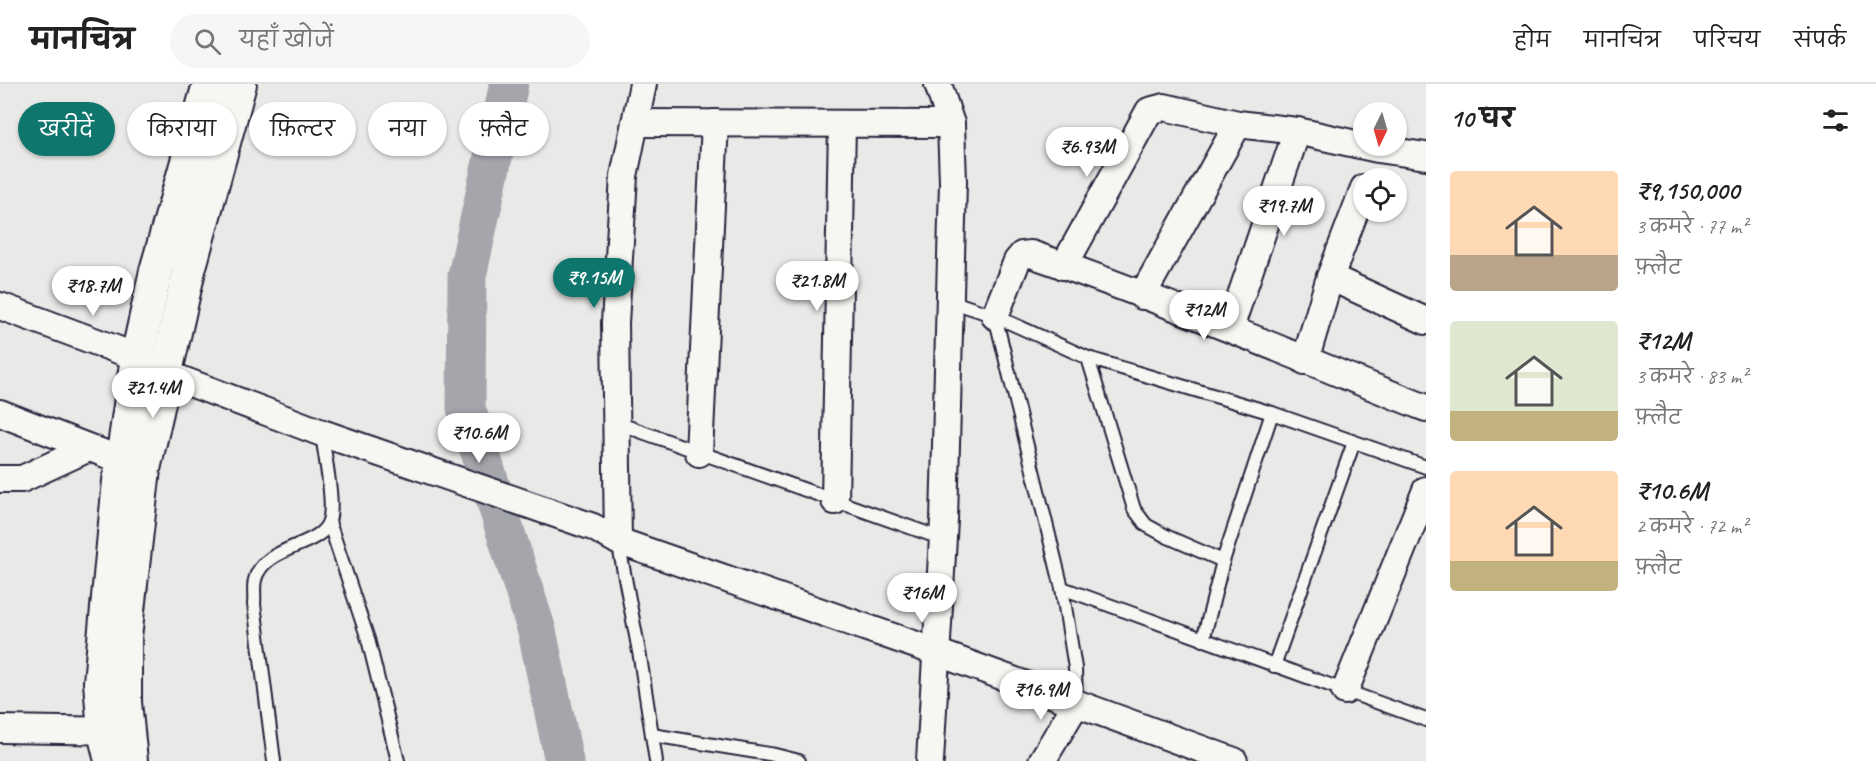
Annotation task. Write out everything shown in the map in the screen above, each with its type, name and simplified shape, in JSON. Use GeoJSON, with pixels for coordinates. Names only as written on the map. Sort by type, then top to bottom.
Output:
{"type":"FeatureCollection","features":[{"type":"Feature","properties":{"kind":"street"},"geometry":{"type":"LineString","coordinates":[[0,729],[118,746],[125,702],[125,637],[137,357],[156,271],[209,84]]}},
{"type":"Feature","properties":{"kind":"street"},"geometry":{"type":"LineString","coordinates":[[133,465],[164,374],[189,270],[240,84]]}},
{"type":"Feature","properties":{"kind":"street"},"geometry":{"type":"LineString","coordinates":[[618,541],[615,311],[624,177],[643,84]]}},
{"type":"Feature","properties":{"kind":"street"},"geometry":{"type":"LineString","coordinates":[[930,761],[943,539],[953,182],[951,124],[938,84]]}},
{"type":"Feature","properties":{"kind":"street"},"geometry":{"type":"LineString","coordinates":[[1064,266],[1149,111],[1164,107],[1238,124],[1297,131],[1353,143]]}},
{"type":"Feature","properties":{"kind":"street"},"geometry":{"type":"LineString","coordinates":[[635,123],[951,124]]}},
{"type":"Feature","properties":{"kind":"street"},"geometry":{"type":"LineString","coordinates":[[699,453],[715,123]]}},
{"type":"Feature","properties":{"kind":"street"},"geometry":{"type":"LineString","coordinates":[[834,501],[842,124]]}},
{"type":"Feature","properties":{"kind":"street"},"geometry":{"type":"LineString","coordinates":[[1142,296],[1238,124]]}},
{"type":"Feature","properties":{"kind":"street"},"geometry":{"type":"LineString","coordinates":[[1230,328],[1297,131]]}},
{"type":"Feature","properties":{"kind":"street"},"geometry":{"type":"LineString","coordinates":[[1407,153],[1426,156]]}},
{"type":"Feature","properties":{"kind":"street"},"geometry":{"type":"LineString","coordinates":[[1305,361],[1330,277],[1353,217]]}},
{"type":"Feature","properties":{"kind":"street"},"geometry":{"type":"LineString","coordinates":[[995,316],[1017,261],[1022,255],[1031,254],[1230,328],[1305,361],[1426,408]]}},
{"type":"Feature","properties":{"kind":"street"},"geometry":{"type":"LineString","coordinates":[[1330,277],[1426,321]]}},
{"type":"Feature","properties":{"kind":"street"},"geometry":{"type":"LineString","coordinates":[[0,306],[137,357],[164,374],[322,433],[593,527],[618,541],[936,652],[1076,704],[1183,752],[1234,761]]}},
{"type":"Feature","properties":{"kind":"street"},"geometry":{"type":"LineString","coordinates":[[0,413],[133,465]]}},
{"type":"Feature","properties":{"kind":"street"},"geometry":{"type":"LineString","coordinates":[[0,479],[22,478],[89,448]]}},
{"type":"Feature","properties":{"kind":"street"},"geometry":{"type":"LineString","coordinates":[[1345,691],[1426,490]]}},
{"type":"Feature","properties":{"kind":"street"},"geometry":{"type":"LineString","coordinates":[[1042,761],[1076,704]]}},
{"type":"Feature","properties":{"kind":"lane"},"geometry":{"type":"LineString","coordinates":[[950,301],[995,316],[1088,358],[1272,413],[1426,467]]}},
{"type":"Feature","properties":{"kind":"lane"},"geometry":{"type":"LineString","coordinates":[[995,316],[1062,588],[1076,668],[1076,704]]}},
{"type":"Feature","properties":{"kind":"lane"},"geometry":{"type":"LineString","coordinates":[[1088,358],[1134,509],[1146,525],[1222,561]]}},
{"type":"Feature","properties":{"kind":"lane"},"geometry":{"type":"LineString","coordinates":[[1203,640],[1222,561],[1272,413]]}},
{"type":"Feature","properties":{"kind":"lane"},"geometry":{"type":"LineString","coordinates":[[617,423],[943,539]]}},
{"type":"Feature","properties":{"kind":"lane"},"geometry":{"type":"LineString","coordinates":[[322,433],[330,504],[329,522],[368,639],[398,761]]}},
{"type":"Feature","properties":{"kind":"lane"},"geometry":{"type":"LineString","coordinates":[[1274,666],[1354,442]]}},
{"type":"Feature","properties":{"kind":"lane"},"geometry":{"type":"LineString","coordinates":[[274,761],[254,604],[255,579],[268,559],[321,532],[329,522]]}},
{"type":"Feature","properties":{"kind":"lane"},"geometry":{"type":"LineString","coordinates":[[618,541],[640,657],[656,761]]}},
{"type":"Feature","properties":{"kind":"lane"},"geometry":{"type":"LineString","coordinates":[[1062,588],[1426,720]]}},
{"type":"Feature","properties":{"kind":"lane"},"geometry":{"type":"LineString","coordinates":[[652,735],[799,761]]}},
{"type":"Feature","properties":{"kind":"waterway"},"geometry":{"type":"LineString","coordinates":[[509,84],[467,276],[466,408],[537,631],[564,761]]}}]}
